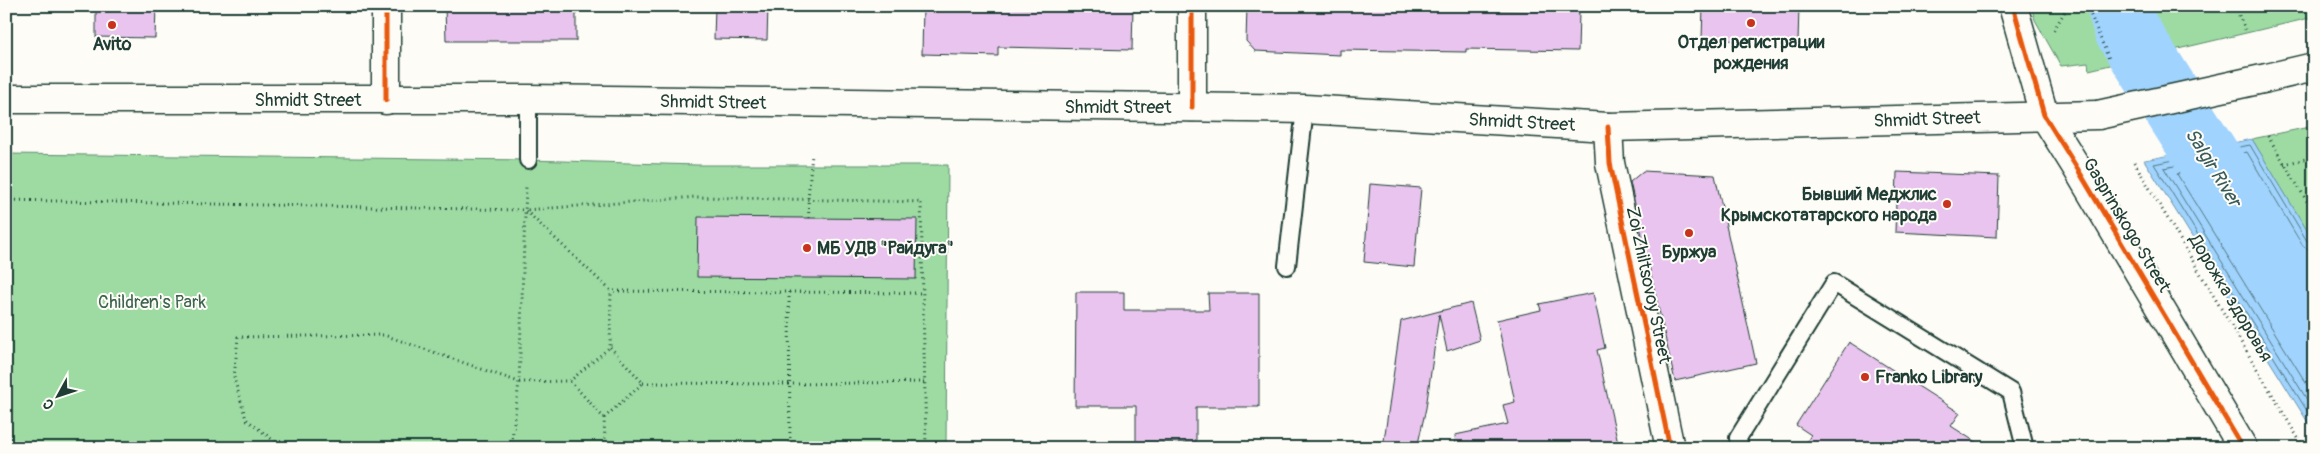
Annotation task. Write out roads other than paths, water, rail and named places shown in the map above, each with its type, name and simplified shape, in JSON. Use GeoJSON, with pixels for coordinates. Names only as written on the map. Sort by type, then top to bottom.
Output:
{"type":"FeatureCollection","features":[{"type":"Feature","properties":{"kind":"main road"},"geometry":{"type":"LineString","coordinates":[[386,6],[386,100]]}},
{"type":"Feature","properties":{"kind":"main road"},"geometry":{"type":"LineString","coordinates":[[1192,6],[1192,107]]}},
{"type":"Feature","properties":{"kind":"main road","name":"Gasprinskogo Street"},"geometry":{"type":"LineString","coordinates":[[2013,6],[2044,115],[2243,448]]}},
{"type":"Feature","properties":{"kind":"main road","name":"Shmidt Street"},"geometry":{"type":"LineString","coordinates":[[6,99],[528,99],[1134,108],[1192,107],[1305,109],[1608,127],[2098,114],[2314,67]]}},
{"type":"Feature","properties":{"kind":"main road","name":"Zoi Zhiltsovoy Street"},"geometry":{"type":"LineString","coordinates":[[1608,127],[1610,163],[1670,448]]}},
{"type":"Feature","properties":{"kind":"lane"},"geometry":{"type":"LineString","coordinates":[[528,99],[528,160]]}},
{"type":"Feature","properties":{"kind":"lane"},"geometry":{"type":"LineString","coordinates":[[1287,266],[1305,109]]}},
{"type":"Feature","properties":{"kind":"lane"},"geometry":{"type":"LineString","coordinates":[[1740,448],[1738,438],[1834,283],[2011,392],[2025,448]]}},
{"type":"Feature","properties":{"kind":"water"},"geometry":{"type":"Polygon","coordinates":[[[2252,139],[2314,242],[2314,432],[2144,160],[2252,139]]]}},
{"type":"Feature","properties":{"kind":"waterway","name":"Salgir River"},"geometry":{"type":"LineString","coordinates":[[2119,6],[2126,29],[2314,325]]}},
{"type":"Feature","properties":{"kind":"place","name":"Отдел регистрации рождения"},"geometry":{"type":"Point","coordinates":[1751,23]}},
{"type":"Feature","properties":{"kind":"place","name":"Avito"},"geometry":{"type":"Point","coordinates":[112,25]}},
{"type":"Feature","properties":{"kind":"place","name":"Бывший Меджлис Крымскотатарского народа"},"geometry":{"type":"Point","coordinates":[1947,204]}},
{"type":"Feature","properties":{"kind":"place","name":"Буржуа"},"geometry":{"type":"Point","coordinates":[1689,233]}},
{"type":"Feature","properties":{"kind":"place","name":"МБ УДВ \"Райдуга\""},"geometry":{"type":"Point","coordinates":[807,248]}},
{"type":"Feature","properties":{"kind":"place","name":"Franko Library"},"geometry":{"type":"Point","coordinates":[1865,377]}},
{"type":"Feature","properties":{"kind":"park label","name":"Children's Park"},"geometry":{"type":"Point","coordinates":[152,302]}}]}
